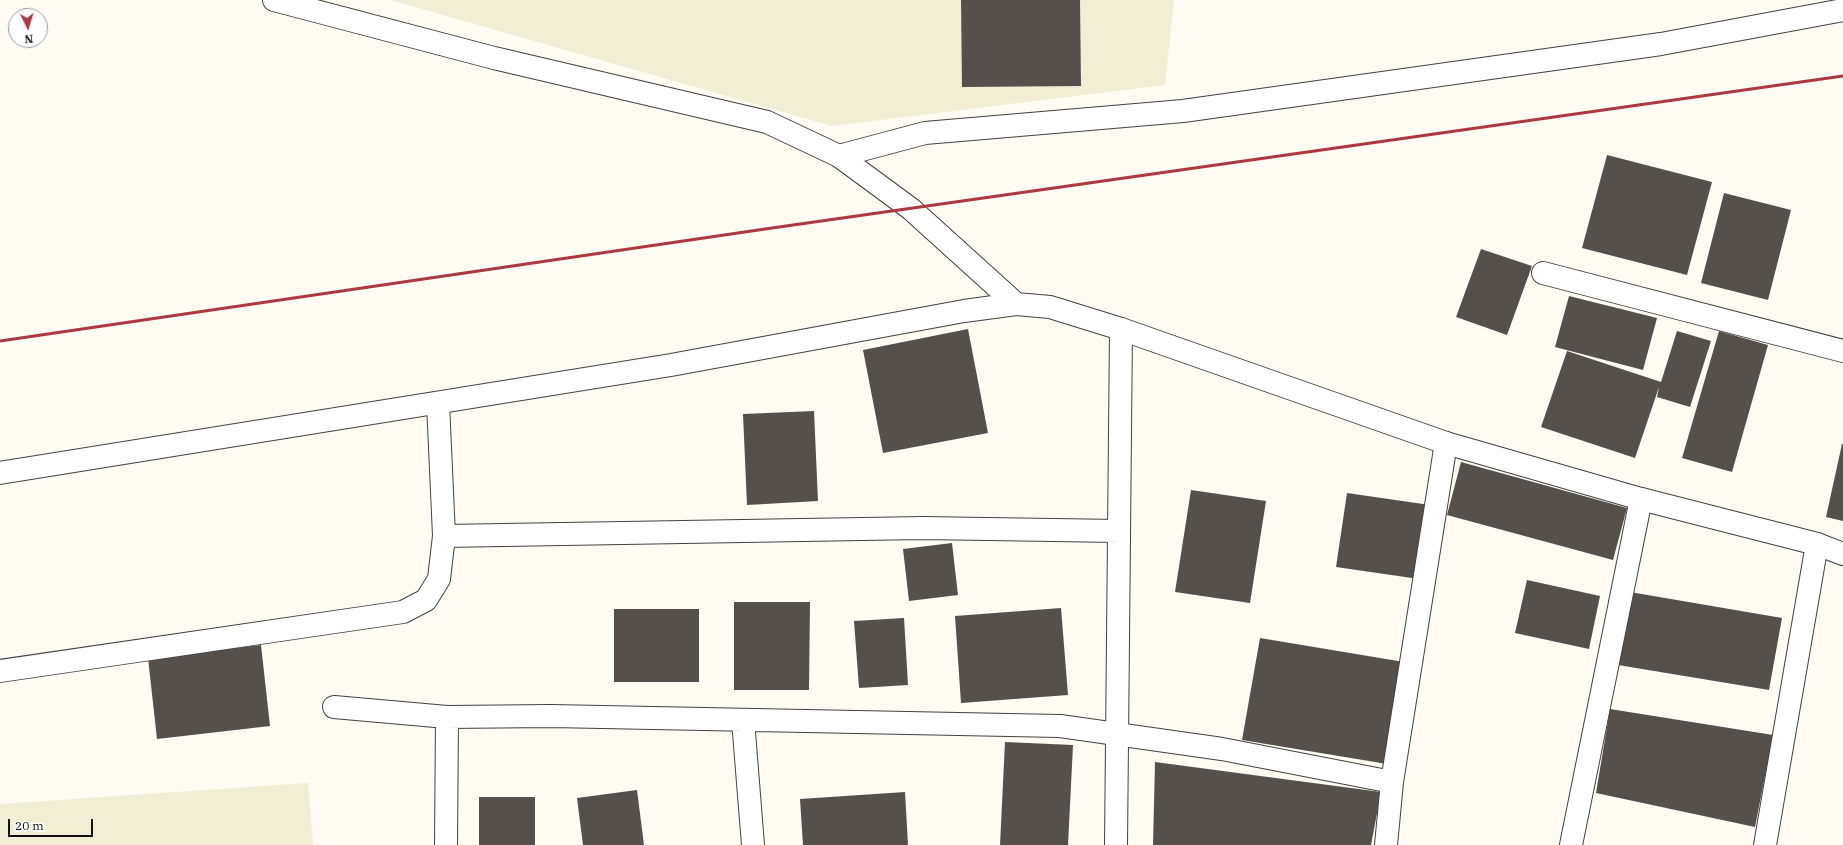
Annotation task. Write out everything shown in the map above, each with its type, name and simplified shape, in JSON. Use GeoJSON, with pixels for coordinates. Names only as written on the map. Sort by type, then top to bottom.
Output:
{"type":"FeatureCollection","features":[{"type":"Feature","properties":{"kind":"street"},"geometry":{"type":"LineString","coordinates":[[274,0],[297,3],[494,58],[767,122],[839,156],[911,209],[1016,304]]}},
{"type":"Feature","properties":{"kind":"street"},"geometry":{"type":"LineString","coordinates":[[839,156],[925,133],[1183,111],[1661,44],[1843,10]]}},
{"type":"Feature","properties":{"kind":"street"},"geometry":{"type":"LineString","coordinates":[[1543,273],[1843,351]]}},
{"type":"Feature","properties":{"kind":"street"},"geometry":{"type":"LineString","coordinates":[[0,474],[671,365],[964,311],[1016,304],[1050,307],[1121,329],[1446,443],[1641,499],[1817,544],[1843,554]]}},
{"type":"Feature","properties":{"kind":"street"},"geometry":{"type":"LineString","coordinates":[[1116,845],[1121,329]]}},
{"type":"Feature","properties":{"kind":"street"},"geometry":{"type":"LineString","coordinates":[[0,671],[403,612],[426,600],[439,579],[444,536],[438,403]]}},
{"type":"Feature","properties":{"kind":"street"},"geometry":{"type":"LineString","coordinates":[[1386,845],[1392,782],[1446,443]]}},
{"type":"Feature","properties":{"kind":"street"},"geometry":{"type":"LineString","coordinates":[[1571,845],[1641,499]]}},
{"type":"Feature","properties":{"kind":"street"},"geometry":{"type":"LineString","coordinates":[[444,536],[922,528],[1119,532]]}},
{"type":"Feature","properties":{"kind":"street"},"geometry":{"type":"LineString","coordinates":[[1765,845],[1817,544]]}},
{"type":"Feature","properties":{"kind":"street"},"geometry":{"type":"LineString","coordinates":[[334,707],[446,717],[551,716],[1060,726],[1222,749],[1392,782]]}},
{"type":"Feature","properties":{"kind":"street"},"geometry":{"type":"LineString","coordinates":[[446,717],[446,845]]}},
{"type":"Feature","properties":{"kind":"street"},"geometry":{"type":"LineString","coordinates":[[743,720],[753,845]]}},
{"type":"Feature","properties":{"kind":"shaded area"},"geometry":{"type":"Polygon","coordinates":[[[391,0],[1174,0],[1165,85],[832,126],[391,0]]]}},
{"type":"Feature","properties":{"kind":"shaded area"},"geometry":{"type":"Polygon","coordinates":[[[308,783],[313,845],[0,845],[0,804],[308,783]]]}},
{"type":"Feature","properties":{"kind":"building"},"geometry":{"type":"Polygon","coordinates":[[[961,0],[1080,0],[1081,86],[962,87],[961,0]]]}},
{"type":"Feature","properties":{"kind":"building"},"geometry":{"type":"Polygon","coordinates":[[[1607,155],[1712,182],[1687,275],[1582,248],[1607,155]]]}},
{"type":"Feature","properties":{"kind":"building"},"geometry":{"type":"Polygon","coordinates":[[[1724,193],[1791,210],[1768,300],[1701,283],[1724,193]]]}},
{"type":"Feature","properties":{"kind":"building"},"geometry":{"type":"Polygon","coordinates":[[[1481,249],[1532,266],[1507,335],[1456,317],[1481,249]]]}},
{"type":"Feature","properties":{"kind":"building"},"geometry":{"type":"Polygon","coordinates":[[[1569,296],[1657,318],[1643,370],[1555,347],[1569,296]]]}},
{"type":"Feature","properties":{"kind":"building"},"geometry":{"type":"Polygon","coordinates":[[[968,329],[988,433],[883,453],[863,350],[968,329]]]}},
{"type":"Feature","properties":{"kind":"building"},"geometry":{"type":"Polygon","coordinates":[[[1677,331],[1711,341],[1690,407],[1657,397],[1659,387],[1635,458],[1541,427],[1567,351],[1661,382],[1677,331]]]}},
{"type":"Feature","properties":{"kind":"building"},"geometry":{"type":"Polygon","coordinates":[[[1719,331],[1768,345],[1732,472],[1682,458],[1719,331]]]}},
{"type":"Feature","properties":{"kind":"building"},"geometry":{"type":"Polygon","coordinates":[[[814,411],[818,501],[747,505],[743,414],[814,411]]]}},
{"type":"Feature","properties":{"kind":"building"},"geometry":{"type":"Polygon","coordinates":[[[1843,444],[1843,521],[1826,517],[1843,444]]]}},
{"type":"Feature","properties":{"kind":"building"},"geometry":{"type":"Polygon","coordinates":[[[1461,462],[1627,508],[1613,560],[1447,515],[1461,462]]]}},
{"type":"Feature","properties":{"kind":"building"},"geometry":{"type":"Polygon","coordinates":[[[1191,490],[1266,501],[1250,603],[1175,592],[1191,490]]]}},
{"type":"Feature","properties":{"kind":"building"},"geometry":{"type":"Polygon","coordinates":[[[1347,493],[1430,505],[1419,579],[1336,567],[1347,493]]]}},
{"type":"Feature","properties":{"kind":"building"},"geometry":{"type":"Polygon","coordinates":[[[952,543],[958,595],[909,601],[903,549],[952,543]]]}},
{"type":"Feature","properties":{"kind":"building"},"geometry":{"type":"Polygon","coordinates":[[[1527,580],[1600,596],[1589,649],[1515,633],[1527,580]]]}},
{"type":"Feature","properties":{"kind":"building"},"geometry":{"type":"Polygon","coordinates":[[[1630,592],[1782,618],[1769,690],[1618,665],[1630,592]]]}},
{"type":"Feature","properties":{"kind":"building"},"geometry":{"type":"Polygon","coordinates":[[[734,602],[810,602],[809,690],[734,690],[734,602]]]}},
{"type":"Feature","properties":{"kind":"building"},"geometry":{"type":"Polygon","coordinates":[[[1061,608],[1068,695],[961,703],[955,616],[1061,608]]]}},
{"type":"Feature","properties":{"kind":"building"},"geometry":{"type":"Polygon","coordinates":[[[614,609],[699,609],[699,682],[614,682],[614,609]]]}},
{"type":"Feature","properties":{"kind":"building"},"geometry":{"type":"Polygon","coordinates":[[[904,618],[908,685],[859,688],[854,621],[904,618]]]}},
{"type":"Feature","properties":{"kind":"building"},"geometry":{"type":"Polygon","coordinates":[[[1260,638],[1404,662],[1387,764],[1242,740],[1260,638]]]}},
{"type":"Feature","properties":{"kind":"building"},"geometry":{"type":"Polygon","coordinates":[[[261,645],[270,726],[157,739],[148,658],[261,645]]]}},
{"type":"Feature","properties":{"kind":"building"},"geometry":{"type":"Polygon","coordinates":[[[1610,709],[1773,735],[1755,827],[1596,793],[1610,709]]]}},
{"type":"Feature","properties":{"kind":"building"},"geometry":{"type":"Polygon","coordinates":[[[1005,742],[1073,745],[1068,845],[1000,845],[1005,742]]]}},
{"type":"Feature","properties":{"kind":"building"},"geometry":{"type":"Polygon","coordinates":[[[1155,762],[1381,792],[1371,845],[1153,845],[1155,762]]]}},
{"type":"Feature","properties":{"kind":"building"},"geometry":{"type":"Polygon","coordinates":[[[637,790],[644,845],[583,845],[577,798],[637,790]]]}},
{"type":"Feature","properties":{"kind":"building"},"geometry":{"type":"Polygon","coordinates":[[[905,792],[908,845],[803,845],[800,799],[905,792]]]}},
{"type":"Feature","properties":{"kind":"building"},"geometry":{"type":"Polygon","coordinates":[[[479,797],[535,797],[535,845],[479,845],[479,797]]]}},
{"type":"Feature","properties":{"kind":"railway"},"geometry":{"type":"LineString","coordinates":[[0,341],[772,228],[1843,76]]}}]}
